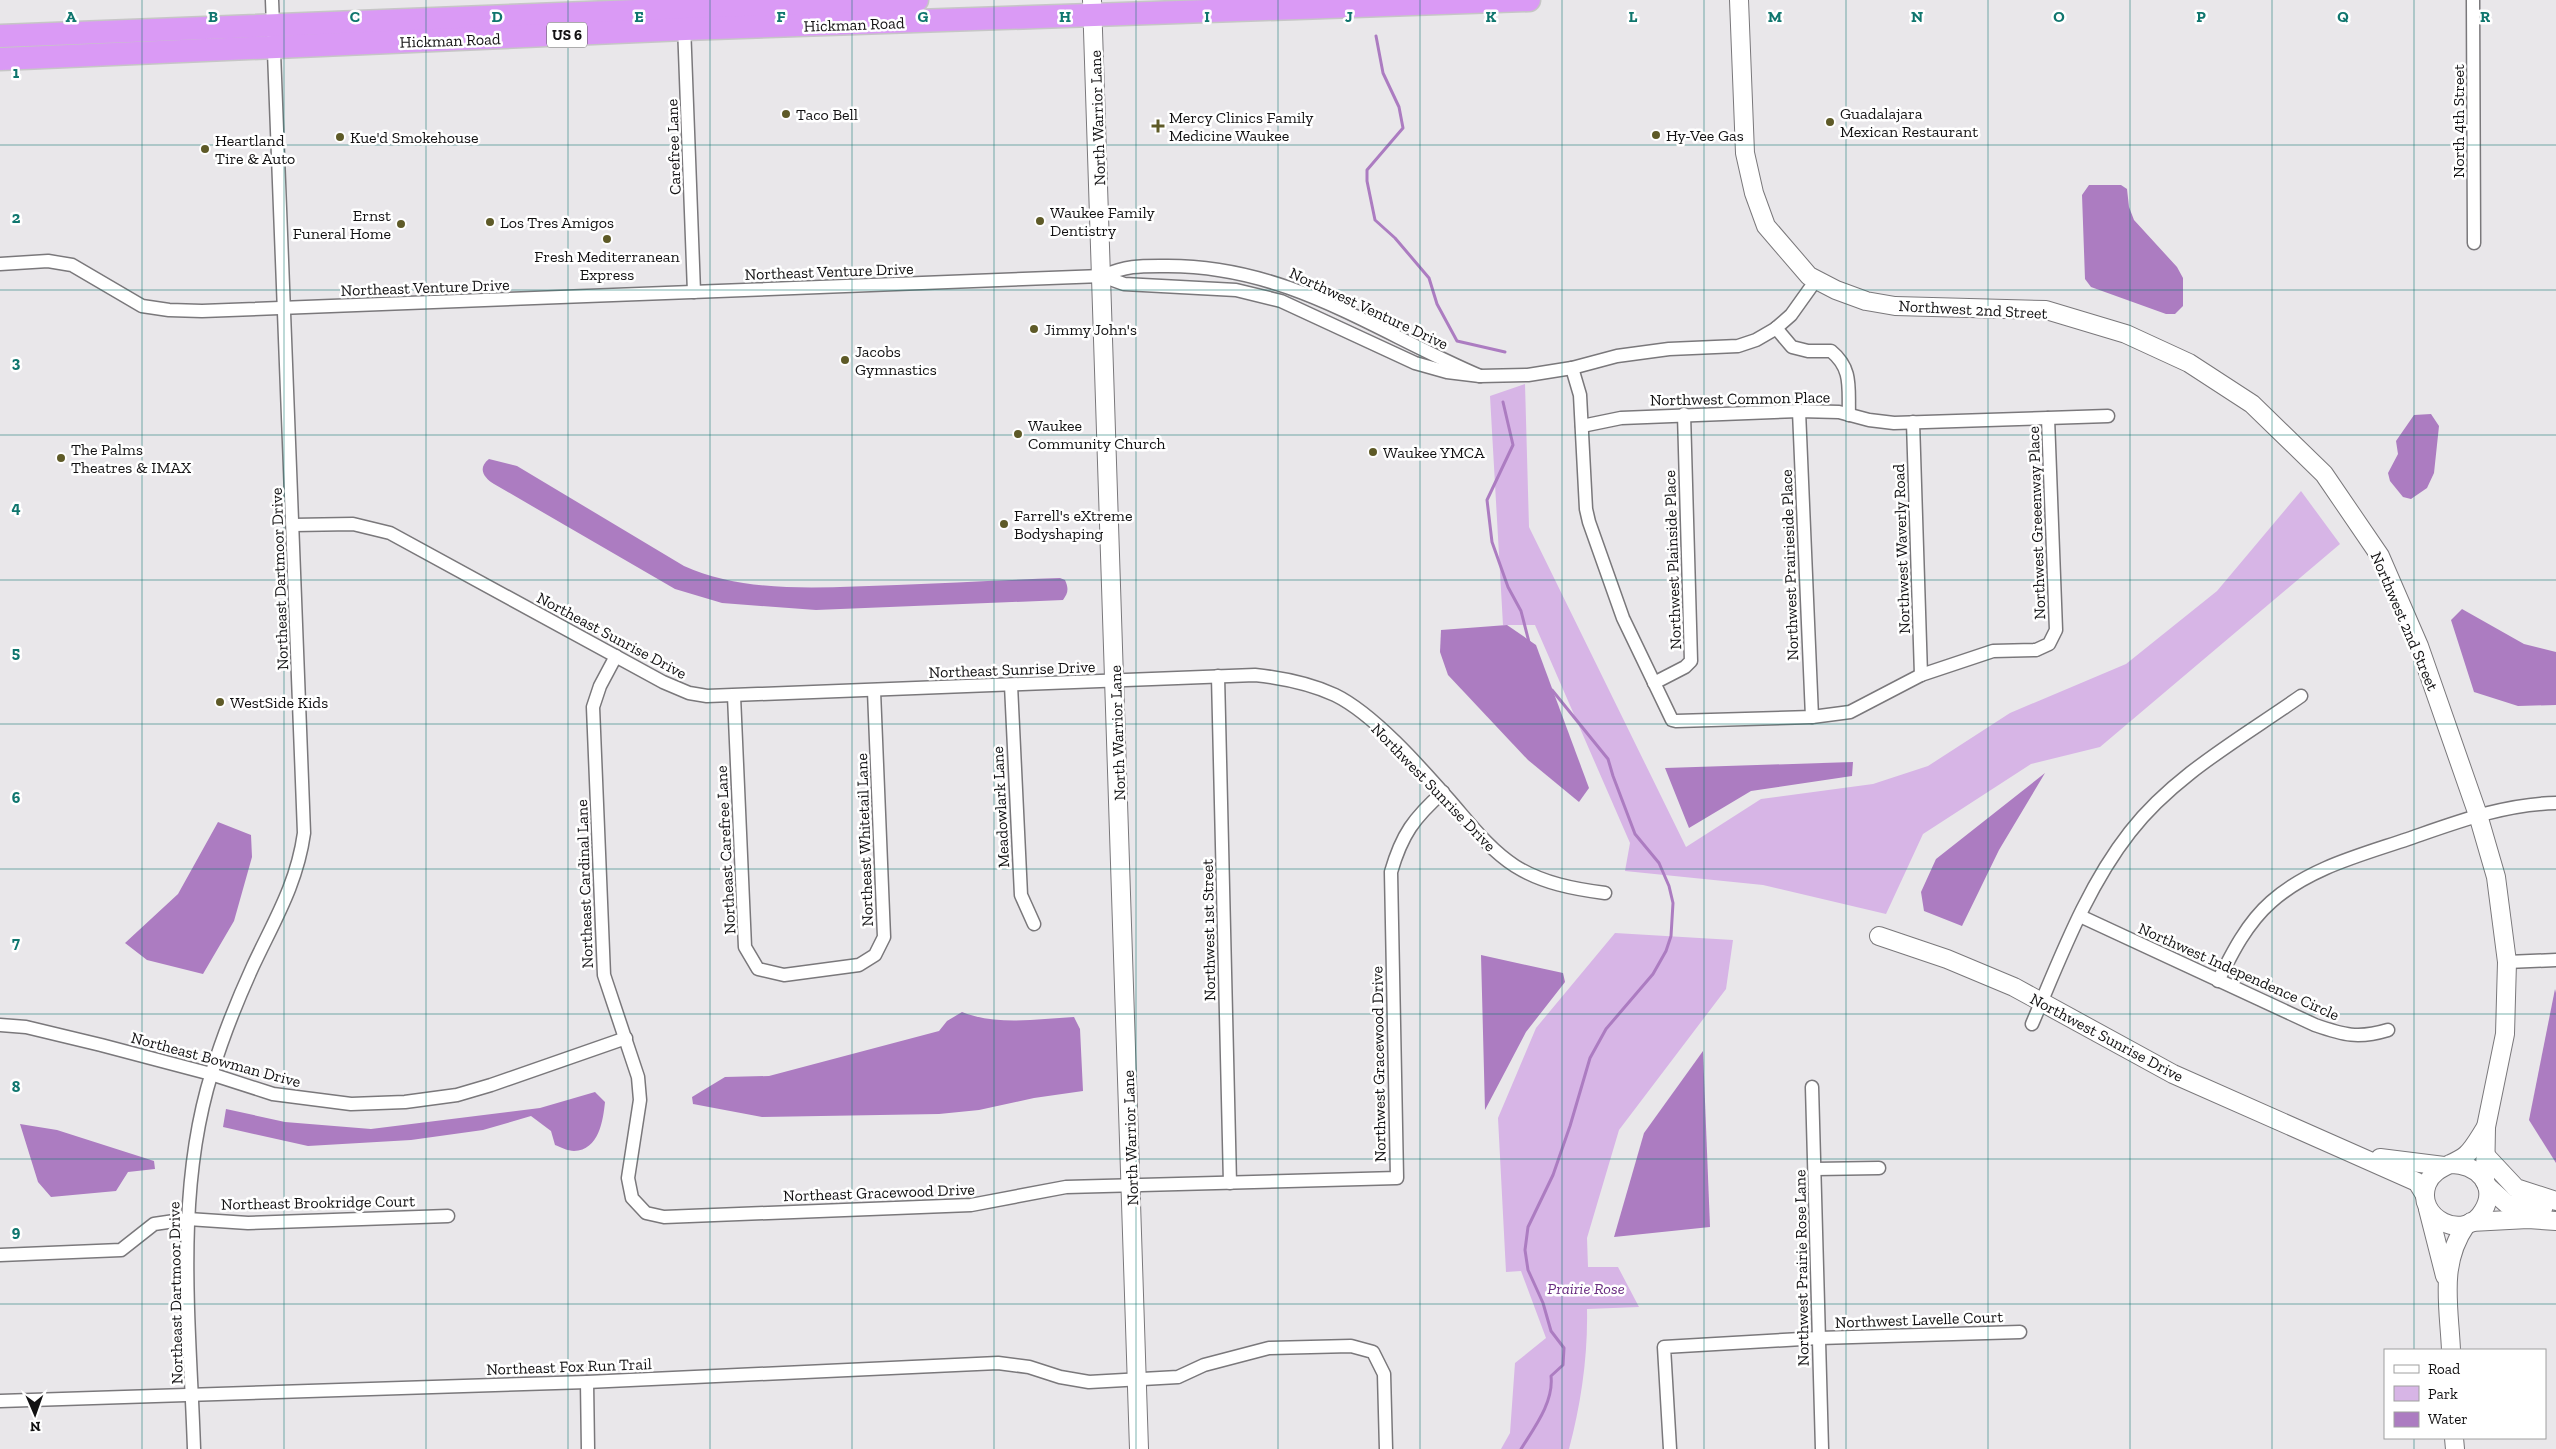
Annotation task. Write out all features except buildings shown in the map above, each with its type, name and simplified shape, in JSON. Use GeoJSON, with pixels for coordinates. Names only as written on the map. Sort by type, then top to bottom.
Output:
{"type":"FeatureCollection","features":[{"type":"Feature","properties":{"kind":"highway","name":"Hickman Road"},"geometry":{"type":"LineString","coordinates":[[0,59],[273,36],[917,0]]}},
{"type":"Feature","properties":{"kind":"highway","name":"Hickman Road"},"geometry":{"type":"LineString","coordinates":[[684,13],[1529,0]]}},
{"type":"Feature","properties":{"kind":"highway","name":"Hickman Road"},"geometry":{"type":"LineString","coordinates":[[0,36],[273,36]]}},
{"type":"Feature","properties":{"kind":"street","name":"Northeast Dartmoor Drive"},"geometry":{"type":"LineString","coordinates":[[194,1449],[188,1219],[191,1172],[211,1074],[232,1011],[286,899],[301,855],[305,810],[272,0]]}},
{"type":"Feature","properties":{"kind":"street","name":"Northwest 2nd Street"},"geometry":{"type":"LineString","coordinates":[[1739,0],[1745,153],[1754,193],[1766,226],[1784,249],[1816,280],[1866,301],[1895,306],[2046,310],[2126,334],[2189,364],[2252,404],[2324,474],[2380,556],[2419,646],[2478,815],[2496,878],[2507,962],[2505,1034],[2486,1127],[2486,1184]]}},
{"type":"Feature","properties":{"kind":"street","name":"North 4th Street"},"geometry":{"type":"LineString","coordinates":[[2473,0],[2474,243]]}},
{"type":"Feature","properties":{"kind":"street","name":"North Warrior Lane"},"geometry":{"type":"LineString","coordinates":[[1093,8],[1139,1449]]}},
{"type":"Feature","properties":{"kind":"street","name":"Carefree Lane"},"geometry":{"type":"LineString","coordinates":[[684,13],[694,292]]}},
{"type":"Feature","properties":{"kind":"street","name":"Northeast Venture Drive"},"geometry":{"type":"LineString","coordinates":[[0,264],[48,261],[72,265],[142,306],[157,309],[202,311],[1102,276]]}},
{"type":"Feature","properties":{"kind":"street","name":"Northwest Venture Drive"},"geometry":{"type":"LineString","coordinates":[[1102,276],[1124,267],[1191,266],[1224,270],[1265,279],[1322,301],[1480,376]]}},
{"type":"Feature","properties":{"kind":"street","name":"Northwest Venture Drive"},"geometry":{"type":"LineString","coordinates":[[1102,276],[1124,284],[1236,290],[1281,301],[1415,363],[1447,372],[1480,376],[1528,376],[1572,368],[1617,356],[1669,349],[1738,346],[1756,340],[1776,328],[1791,315],[1816,280]]}},
{"type":"Feature","properties":{"kind":"street"},"geometry":{"type":"LineString","coordinates":[[1776,328],[1792,347],[1808,351],[1831,351],[1843,361],[1848,376],[1850,415]]}},
{"type":"Feature","properties":{"kind":"street","name":"Northwest Greeenway Place"},"geometry":{"type":"LineString","coordinates":[[1572,368],[1580,395],[1586,509],[1589,522],[1623,618],[1672,720],[1676,721],[1812,717],[1850,712],[1921,675],[1993,652],[2036,650],[2049,644],[2056,630],[2048,418]]}},
{"type":"Feature","properties":{"kind":"street","name":"Northwest Common Place"},"geometry":{"type":"LineString","coordinates":[[1582,426],[1621,418],[1684,414],[1799,411],[1838,412],[1869,420],[1913,422],[2108,416]]}},
{"type":"Feature","properties":{"kind":"street","name":"Northwest Prairieside Place"},"geometry":{"type":"LineString","coordinates":[[1799,411],[1812,717]]}},
{"type":"Feature","properties":{"kind":"street","name":"Northwest Plainside Place"},"geometry":{"type":"LineString","coordinates":[[1654,683],[1685,667],[1691,661],[1684,414]]}},
{"type":"Feature","properties":{"kind":"street","name":"Northwest Waverly Road"},"geometry":{"type":"LineString","coordinates":[[1913,422],[1921,675]]}},
{"type":"Feature","properties":{"kind":"street","name":"Northeast Sunrise Drive"},"geometry":{"type":"LineString","coordinates":[[293,525],[352,524],[390,534],[668,685],[689,693],[706,696],[734,696],[1115,681]]}},
{"type":"Feature","properties":{"kind":"street","name":"Northeast Cardinal Lane"},"geometry":{"type":"LineString","coordinates":[[616,656],[595,696],[593,712],[604,975],[638,1077],[640,1100],[628,1178],[632,1198]]}},
{"type":"Feature","properties":{"kind":"street","name":"Northwest Sunrise Drive"},"geometry":{"type":"LineString","coordinates":[[1115,681],[1255,675],[1292,680],[1336,696],[1375,723],[1443,792],[1488,844],[1516,867],[1532,876],[1574,889],[1605,893]]}},
{"type":"Feature","properties":{"kind":"street","name":"Northwest 1st Street"},"geometry":{"type":"LineString","coordinates":[[1218,676],[1230,1183]]}},
{"type":"Feature","properties":{"kind":"street","name":"Meadowlark Lane"},"geometry":{"type":"LineString","coordinates":[[1010,685],[1021,895],[1034,924]]}},
{"type":"Feature","properties":{"kind":"street","name":"Northeast Whitetail Lane"},"geometry":{"type":"LineString","coordinates":[[817,970],[859,965],[875,955],[884,937],[874,691]]}},
{"type":"Feature","properties":{"kind":"street","name":"Northeast Carefree Lane"},"geometry":{"type":"LineString","coordinates":[[734,696],[745,947],[758,969],[784,975],[817,970]]}},
{"type":"Feature","properties":{"kind":"street"},"geometry":{"type":"LineString","coordinates":[[2032,1024],[2080,916],[2105,866],[2130,831],[2166,793],[2192,772],[2302,696]]}},
{"type":"Feature","properties":{"kind":"street","name":"Northwest Gracewood Drive"},"geometry":{"type":"LineString","coordinates":[[1132,1185],[1397,1178],[1391,872],[1400,843],[1421,812],[1443,792]]}},
{"type":"Feature","properties":{"kind":"street"},"geometry":{"type":"LineString","coordinates":[[2218,981],[2240,938],[2270,902],[2310,875],[2344,860],[2478,815],[2531,803],[2556,803]]}},
{"type":"Feature","properties":{"kind":"street","name":"Northwest Independence Circle"},"geometry":{"type":"LineString","coordinates":[[2080,916],[2218,981],[2338,1033],[2353,1036],[2369,1036],[2388,1030]]}},
{"type":"Feature","properties":{"kind":"street","name":"Northwest Sunrise Drive"},"geometry":{"type":"LineString","coordinates":[[1879,936],[1974,970],[2042,1002],[2173,1074],[2417,1182],[2426,1199]]}},
{"type":"Feature","properties":{"kind":"street"},"geometry":{"type":"LineString","coordinates":[[2507,962],[2556,960]]}},
{"type":"Feature","properties":{"kind":"street","name":"Northeast Bowman Drive"},"geometry":{"type":"LineString","coordinates":[[0,1025],[26,1027],[211,1074],[273,1094],[351,1104],[405,1102],[457,1095],[491,1086],[626,1038]]}},
{"type":"Feature","properties":{"kind":"street","name":"Northwest Prairie Rose Lane"},"geometry":{"type":"LineString","coordinates":[[1812,1087],[1822,1449]]}},
{"type":"Feature","properties":{"kind":"street","name":"Northwest 2nd Street"},"geometry":{"type":"LineString","coordinates":[[2447,1165],[2468,1154],[2486,1127]]}},
{"type":"Feature","properties":{"kind":"street","name":"Northwest Sunrise Drive"},"geometry":{"type":"LineString","coordinates":[[2332,1144],[2397,1162],[2447,1165]]}},
{"type":"Feature","properties":{"kind":"street"},"geometry":{"type":"LineString","coordinates":[[2487,1157],[2516,1188],[2556,1200]]}},
{"type":"Feature","properties":{"kind":"street"},"geometry":{"type":"LineString","coordinates":[[2448,1284],[2426,1199],[2430,1179],[2447,1165],[2471,1167],[2507,1204],[2556,1210]]}},
{"type":"Feature","properties":{"kind":"street"},"geometry":{"type":"LineString","coordinates":[[1815,1169],[1879,1168]]}},
{"type":"Feature","properties":{"kind":"street"},"geometry":{"type":"LineString","coordinates":[[2450,1349],[2449,1259],[2459,1235],[2468,1224],[2483,1212],[2487,1202],[2486,1184]]}},
{"type":"Feature","properties":{"kind":"street","name":"Northeast Gracewood Drive"},"geometry":{"type":"LineString","coordinates":[[632,1198],[646,1213],[664,1217],[971,1205],[1066,1187],[1132,1185]]}},
{"type":"Feature","properties":{"kind":"street"},"geometry":{"type":"LineString","coordinates":[[2426,1199],[2437,1219],[2456,1226],[2528,1219],[2556,1221]]}},
{"type":"Feature","properties":{"kind":"street","name":"Northeast Brookridge Court"},"geometry":{"type":"LineString","coordinates":[[0,1255],[121,1250],[154,1224],[188,1219],[248,1222],[448,1216]]}},
{"type":"Feature","properties":{"kind":"street","name":"Northwest Lavelle Court"},"geometry":{"type":"LineString","coordinates":[[1670,1449],[1664,1347],[1819,1338],[2020,1332]]}},
{"type":"Feature","properties":{"kind":"street","name":"Northeast Fox Run Trail"},"geometry":{"type":"LineString","coordinates":[[0,1401],[587,1382],[998,1363],[1029,1367],[1060,1377],[1089,1382],[1178,1377],[1204,1365],[1269,1348],[1350,1346],[1373,1352],[1384,1374],[1386,1449]]}},
{"type":"Feature","properties":{"kind":"street"},"geometry":{"type":"LineString","coordinates":[[587,1382],[588,1449]]}},
{"type":"Feature","properties":{"kind":"green space"},"geometry":{"type":"Polygon","coordinates":[[[1525,384],[1529,527],[1686,847],[1761,799],[1873,784],[1928,766],[2010,713],[2126,664],[2217,591],[2301,491],[2340,544],[2100,747],[2031,764],[1923,834],[1886,914],[1763,885],[1625,871],[1630,843],[1535,625],[1503,625],[1490,396],[1525,384]]]}},
{"type":"Feature","properties":{"kind":"green space","name":"Prairie Rose"},"geometry":{"type":"Polygon","coordinates":[[[1615,933],[1733,940],[1726,989],[1619,1130],[1587,1238],[1588,1267],[1618,1267],[1639,1307],[1587,1309],[1583,1380],[1569,1449],[1501,1449],[1510,1433],[1515,1363],[1546,1338],[1521,1271],[1506,1272],[1498,1118],[1536,1028],[1615,933]]]}},
{"type":"Feature","properties":{"kind":"water"},"geometry":{"type":"Polygon","coordinates":[[[2089,185],[2121,185],[2127,189],[2129,207],[2134,220],[2177,267],[2183,278],[2183,306],[2175,314],[2166,314],[2091,287],[2085,279],[2082,195],[2089,185]]]}},
{"type":"Feature","properties":{"kind":"water"},"geometry":{"type":"Polygon","coordinates":[[[2431,414],[2439,426],[2434,473],[2427,488],[2411,499],[2403,497],[2390,481],[2388,473],[2398,454],[2396,441],[2414,415],[2431,414]]]}},
{"type":"Feature","properties":{"kind":"water"},"geometry":{"type":"Polygon","coordinates":[[[489,459],[517,466],[684,566],[709,575],[762,585],[816,588],[1060,578],[1065,580],[1067,593],[1063,600],[816,610],[722,603],[675,589],[494,484],[483,473],[483,466],[489,459]]]}},
{"type":"Feature","properties":{"kind":"water"},"geometry":{"type":"Polygon","coordinates":[[[2462,609],[2524,644],[2556,652],[2556,705],[2518,706],[2474,692],[2451,620],[2462,609]]]}},
{"type":"Feature","properties":{"kind":"water"},"geometry":{"type":"Polygon","coordinates":[[[1507,625],[1536,645],[1589,788],[1579,802],[1528,760],[1448,675],[1440,652],[1441,630],[1507,625]]]}},
{"type":"Feature","properties":{"kind":"water"},"geometry":{"type":"Polygon","coordinates":[[[1853,762],[1852,776],[1751,791],[1689,828],[1665,768],[1853,762]]]}},
{"type":"Feature","properties":{"kind":"water"},"geometry":{"type":"Polygon","coordinates":[[[2045,773],[1999,850],[1962,926],[1924,911],[1921,892],[1936,859],[2045,773]]]}},
{"type":"Feature","properties":{"kind":"water"},"geometry":{"type":"Polygon","coordinates":[[[218,822],[251,835],[252,857],[234,921],[203,974],[147,960],[125,943],[178,894],[218,822]]]}},
{"type":"Feature","properties":{"kind":"water"},"geometry":{"type":"Polygon","coordinates":[[[1481,955],[1563,973],[1565,982],[1526,1032],[1485,1110],[1481,955]]]}},
{"type":"Feature","properties":{"kind":"water"},"geometry":{"type":"Polygon","coordinates":[[[2555,989],[2556,993],[2556,1163],[2529,1120],[2555,989]]]}},
{"type":"Feature","properties":{"kind":"water"},"geometry":{"type":"Polygon","coordinates":[[[962,1012],[989,1019],[1003,1020],[1074,1017],[1080,1029],[1083,1091],[1034,1098],[979,1110],[939,1114],[762,1117],[693,1104],[692,1097],[725,1077],[769,1076],[939,1031],[947,1021],[962,1012]]]}},
{"type":"Feature","properties":{"kind":"water"},"geometry":{"type":"Polygon","coordinates":[[[1703,1051],[1710,1227],[1614,1237],[1644,1133],[1703,1051]]]}},
{"type":"Feature","properties":{"kind":"water"},"geometry":{"type":"Polygon","coordinates":[[[595,1092],[605,1102],[601,1126],[589,1146],[574,1151],[555,1145],[551,1131],[531,1116],[483,1130],[411,1140],[308,1146],[223,1127],[226,1109],[285,1122],[371,1129],[540,1108],[595,1092]]]}},
{"type":"Feature","properties":{"kind":"water"},"geometry":{"type":"Polygon","coordinates":[[[20,1124],[57,1130],[154,1161],[155,1169],[128,1172],[116,1191],[51,1197],[38,1182],[20,1124]]]}},
{"type":"Feature","properties":{"kind":"waterway"},"geometry":{"type":"LineString","coordinates":[[1376,36],[1383,73],[1399,107],[1403,128],[1367,170],[1367,181],[1375,220],[1395,238],[1429,278],[1437,304],[1457,341],[1505,352]]}},
{"type":"Feature","properties":{"kind":"waterway"},"geometry":{"type":"LineString","coordinates":[[1503,402],[1513,445],[1487,500],[1492,542],[1508,587],[1521,611],[1529,642]]}},
{"type":"Feature","properties":{"kind":"waterway"},"geometry":{"type":"LineString","coordinates":[[1521,1449],[1537,1424],[1546,1405],[1551,1386],[1551,1376],[1563,1365],[1564,1348],[1551,1331],[1543,1303],[1528,1270],[1525,1250],[1528,1227],[1553,1175],[1590,1058],[1606,1029],[1653,974],[1666,951],[1671,936],[1673,903],[1669,886],[1659,863],[1635,834],[1608,759],[1552,690]]}},
{"type":"Feature","properties":{"kind":"place","name":"Taco Bell"},"geometry":{"type":"Point","coordinates":[786,114]}},
{"type":"Feature","properties":{"kind":"place","name":"Guadalajara Mexican Restaurant"},"geometry":{"type":"Point","coordinates":[1830,122]}},
{"type":"Feature","properties":{"kind":"place","name":"Mercy Clinics Family Medicine Waukee"},"geometry":{"type":"Point","coordinates":[1158,126]}},
{"type":"Feature","properties":{"kind":"place","name":"Hy-Vee Gas"},"geometry":{"type":"Point","coordinates":[1656,135]}},
{"type":"Feature","properties":{"kind":"place","name":"Kue'd Smokehouse"},"geometry":{"type":"Point","coordinates":[340,137]}},
{"type":"Feature","properties":{"kind":"place","name":"Heartland Tire & Auto"},"geometry":{"type":"Point","coordinates":[205,149]}},
{"type":"Feature","properties":{"kind":"place","name":"Waukee Family Dentistry"},"geometry":{"type":"Point","coordinates":[1040,221]}},
{"type":"Feature","properties":{"kind":"place","name":"Los Tres Amigos"},"geometry":{"type":"Point","coordinates":[490,222]}},
{"type":"Feature","properties":{"kind":"place","name":"Ernst Funeral Home"},"geometry":{"type":"Point","coordinates":[401,224]}},
{"type":"Feature","properties":{"kind":"place","name":"Fresh Mediterranean Express"},"geometry":{"type":"Point","coordinates":[607,239]}},
{"type":"Feature","properties":{"kind":"place","name":"Jimmy John's"},"geometry":{"type":"Point","coordinates":[1034,329]}},
{"type":"Feature","properties":{"kind":"place","name":"Jacobs Gymnastics"},"geometry":{"type":"Point","coordinates":[845,360]}},
{"type":"Feature","properties":{"kind":"place","name":"Waukee Community Church"},"geometry":{"type":"Point","coordinates":[1018,434]}},
{"type":"Feature","properties":{"kind":"place","name":"Waukee YMCA"},"geometry":{"type":"Point","coordinates":[1373,452]}},
{"type":"Feature","properties":{"kind":"place","name":"The Palms Theatres & IMAX"},"geometry":{"type":"Point","coordinates":[61,458]}},
{"type":"Feature","properties":{"kind":"place","name":"Farrell's eXtreme Bodyshaping"},"geometry":{"type":"Point","coordinates":[1004,524]}},
{"type":"Feature","properties":{"kind":"place","name":"WestSide Kids"},"geometry":{"type":"Point","coordinates":[220,702]}}]}
